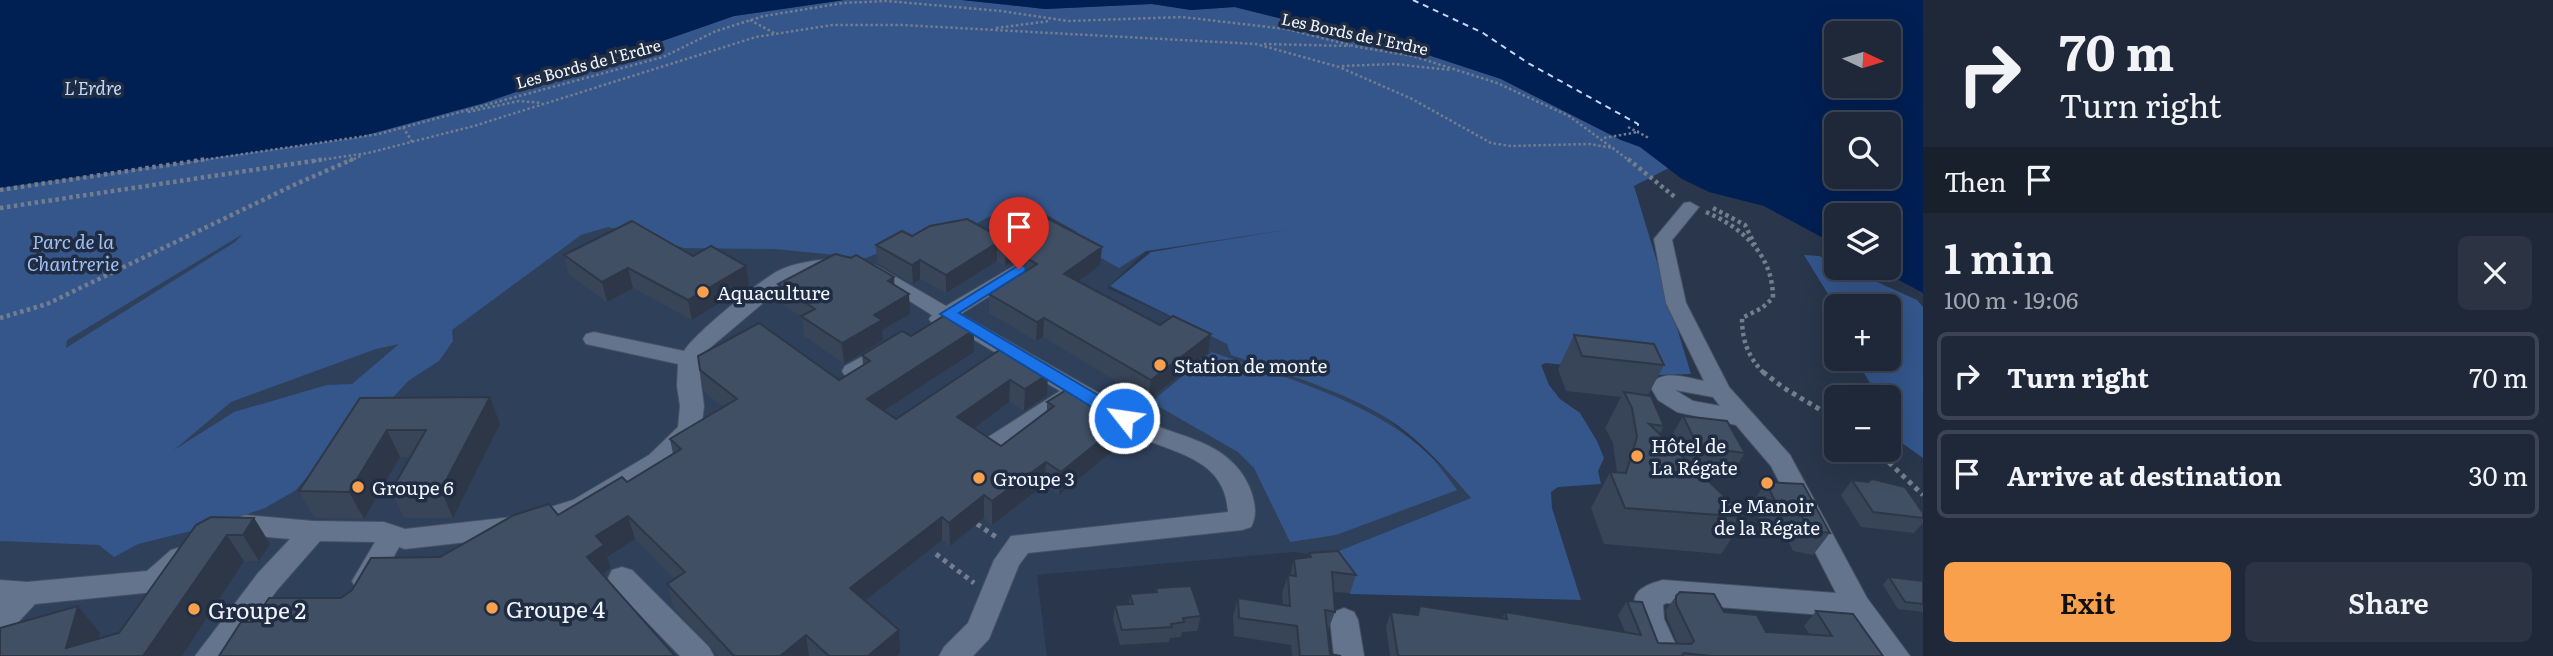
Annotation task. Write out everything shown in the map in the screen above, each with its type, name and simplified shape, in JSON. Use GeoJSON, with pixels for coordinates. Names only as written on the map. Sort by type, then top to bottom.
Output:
{"type":"FeatureCollection","features":[{"type":"Feature","properties":{"kind":"street"},"geometry":{"type":"LineString","coordinates":[[1701,208],[1663,239],[1676,303],[1720,391],[1781,461],[1857,606],[1895,656]]}},
{"type":"Feature","properties":{"kind":"street"},"geometry":{"type":"LineString","coordinates":[[0,623],[13,592],[154,581],[208,539],[245,525],[313,531],[384,532],[405,539],[522,526],[582,507],[657,461],[689,430],[692,405],[688,377],[691,360],[695,350],[708,336],[782,277],[822,264],[862,266],[1143,429],[1189,447],[1222,466],[1239,492],[1242,520],[1020,543],[999,576],[979,630],[954,656]]}},
{"type":"Feature","properties":{"kind":"street"},"geometry":{"type":"LineString","coordinates":[[925,328],[1019,269]]}},
{"type":"Feature","properties":{"kind":"street"},"geometry":{"type":"LineString","coordinates":[[594,339],[691,360]]}},
{"type":"Feature","properties":{"kind":"street"},"geometry":{"type":"LineString","coordinates":[[853,370],[901,342]]}},
{"type":"Feature","properties":{"kind":"street"},"geometry":{"type":"LineString","coordinates":[[987,365],[1009,350]]}},
{"type":"Feature","properties":{"kind":"street"},"geometry":{"type":"LineString","coordinates":[[1720,391],[1670,382],[1661,386],[1666,396],[1684,406],[1743,418]]}},
{"type":"Feature","properties":{"kind":"street"},"geometry":{"type":"LineString","coordinates":[[992,445],[1076,391]]}},
{"type":"Feature","properties":{"kind":"street"},"geometry":{"type":"LineString","coordinates":[[210,656],[268,580],[313,531]]}},
{"type":"Feature","properties":{"kind":"street"},"geometry":{"type":"LineString","coordinates":[[353,604],[393,535]]}},
{"type":"Feature","properties":{"kind":"street"},"geometry":{"type":"LineString","coordinates":[[622,578],[699,656]]}},
{"type":"Feature","properties":{"kind":"street"},"geometry":{"type":"LineString","coordinates":[[1666,656],[1650,619],[1648,599],[1663,591],[1857,606]]}},
{"type":"Feature","properties":{"kind":"street"},"geometry":{"type":"LineString","coordinates":[[1344,620],[1349,656]]}},
{"type":"Feature","properties":{"kind":"path","name":"Les Bords de l'Erdre"},"geometry":{"type":"LineString","coordinates":[[0,190],[358,138],[464,113],[552,85],[663,57],[716,31],[749,20],[797,9],[887,1],[1001,11],[1056,20],[1182,17],[1286,29],[1358,47],[1413,56],[1497,83],[1569,116],[1603,138],[1659,186],[1716,216],[1755,245]]}},
{"type":"Feature","properties":{"kind":"path"},"geometry":{"type":"LineString","coordinates":[[749,20],[776,34]]}},
{"type":"Feature","properties":{"kind":"path"},"geometry":{"type":"LineString","coordinates":[[985,30],[1056,20]]}},
{"type":"Feature","properties":{"kind":"path"},"geometry":{"type":"LineString","coordinates":[[0,208],[369,153],[546,104],[756,37],[832,25],[1358,47]]}},
{"type":"Feature","properties":{"kind":"path"},"geometry":{"type":"LineString","coordinates":[[1256,44],[1339,66],[1412,99],[1492,143],[1511,146],[1589,144],[1615,148]]}},
{"type":"Feature","properties":{"kind":"path"},"geometry":{"type":"LineString","coordinates":[[1339,66],[1394,64],[1463,71]]}},
{"type":"Feature","properties":{"kind":"path"},"geometry":{"type":"LineString","coordinates":[[464,113],[519,101],[546,104]]}},
{"type":"Feature","properties":{"kind":"path"},"geometry":{"type":"LineString","coordinates":[[404,127],[413,142]]}},
{"type":"Feature","properties":{"kind":"path"},"geometry":{"type":"LineString","coordinates":[[1628,127],[1649,138]]}},
{"type":"Feature","properties":{"kind":"path"},"geometry":{"type":"LineString","coordinates":[[1603,138],[1638,132]]}},
{"type":"Feature","properties":{"kind":"path"},"geometry":{"type":"LineString","coordinates":[[0,318],[47,304],[259,201],[369,153]]}},
{"type":"Feature","properties":{"kind":"path","name":"Les Bords de l'Erdre"},"geometry":{"type":"LineString","coordinates":[[1701,208],[1744,222],[1752,231],[1755,245],[1772,273],[1775,286],[1773,298],[1762,308],[1742,318],[1744,344],[1755,365],[1766,377],[1824,412]]}},
{"type":"Feature","properties":{"kind":"path"},"geometry":{"type":"LineString","coordinates":[[1888,462],[1923,495]]}},
{"type":"Feature","properties":{"kind":"path"},"geometry":{"type":"LineString","coordinates":[[936,554],[982,589]]}},
{"type":"Feature","properties":{"kind":"shaded area"},"geometry":{"type":"Polygon","coordinates":[[[367,159],[1536,195],[1540,234],[1288,234],[1146,251],[1107,288],[1334,391],[1387,418],[1445,469],[1471,498],[1324,557],[1294,552],[1037,575],[1047,656],[0,656],[0,325],[367,159]]]}},
{"type":"Feature","properties":{"kind":"green space","name":"Parc de la Chantrerie"},"geometry":{"type":"Polygon","coordinates":[[[844,0],[962,0],[1045,9],[1152,4],[1191,10],[1234,7],[1428,55],[1501,79],[1621,140],[1640,146],[1669,168],[1634,186],[1691,374],[1659,375],[1546,363],[1541,365],[1549,385],[1560,399],[1580,413],[1604,458],[1598,471],[1601,484],[1558,487],[1551,492],[1552,508],[1581,600],[1350,594],[1324,557],[1471,498],[1420,444],[1385,417],[1329,390],[1231,355],[1227,344],[1110,286],[1151,252],[1292,229],[1146,251],[1119,268],[1063,237],[1077,232],[1021,200],[957,234],[926,233],[866,258],[775,249],[684,248],[608,227],[581,235],[452,330],[453,341],[439,361],[408,381],[379,413],[342,436],[296,490],[265,508],[211,526],[138,544],[114,557],[99,545],[0,541],[0,188],[359,137],[484,103],[734,16],[844,0]],[[243,234],[67,340],[66,348],[235,242],[243,234]],[[399,344],[376,349],[231,402],[174,450],[234,412],[327,385],[352,384],[399,344]]]}},
{"type":"Feature","properties":{"kind":"green space"},"geometry":{"type":"Polygon","coordinates":[[[1804,255],[1824,258],[1824,280],[1873,280],[1917,300],[1923,307],[1923,458],[1901,442],[1901,385],[1871,385],[1863,371],[1901,371],[1901,294],[1828,294],[1804,255]]]}},
{"type":"Feature","properties":{"kind":"green space"},"geometry":{"type":"Polygon","coordinates":[[[1212,352],[1330,394],[1387,423],[1412,440],[1434,460],[1457,490],[1336,535],[1290,542],[1254,468],[1238,452],[1151,402],[1212,352]]]}},
{"type":"Feature","properties":{"kind":"water","name":"L'Erdre"},"geometry":{"type":"Polygon","coordinates":[[[0,0],[844,0],[734,16],[484,103],[359,137],[0,188],[0,0]]]}},
{"type":"Feature","properties":{"kind":"water"},"geometry":{"type":"Polygon","coordinates":[[[962,0],[1923,0],[1923,293],[1899,280],[1901,203],[1824,203],[1824,238],[1764,206],[1709,192],[1682,179],[1640,147],[1501,79],[1428,55],[1235,7],[1191,10],[1152,4],[1045,9],[962,0]]]}},
{"type":"Feature","properties":{"kind":"building"},"geometry":{"type":"Polygon","coordinates":[[[1030,209],[1102,247],[1064,274],[1160,325],[1173,316],[1211,334],[1151,380],[1044,318],[1037,322],[989,294],[1037,264],[1026,258],[1033,251],[1029,245],[1013,244],[1006,248],[997,243],[946,275],[920,260],[912,265],[876,245],[902,231],[912,236],[930,226],[967,219],[991,232],[1030,209]]]}},
{"type":"Feature","properties":{"kind":"building"},"geometry":{"type":"Polygon","coordinates":[[[632,221],[693,256],[711,246],[746,266],[688,300],[628,268],[602,282],[564,255],[632,221]]]}},
{"type":"Feature","properties":{"kind":"building"},"geometry":{"type":"Polygon","coordinates":[[[835,254],[851,258],[856,255],[894,277],[888,281],[909,294],[874,315],[882,320],[842,343],[801,316],[815,309],[778,284],[835,254]]]}},
{"type":"Feature","properties":{"kind":"building"},"geometry":{"type":"Polygon","coordinates":[[[947,314],[974,330],[867,399],[896,419],[1004,347],[1048,374],[1025,389],[1010,380],[957,417],[1001,446],[1054,406],[1047,402],[1071,387],[1076,390],[1079,388],[1128,418],[1061,472],[1046,462],[992,501],[984,495],[949,523],[942,517],[850,588],[899,630],[868,656],[829,656],[806,635],[780,656],[734,656],[667,584],[685,572],[628,516],[596,536],[604,545],[587,557],[675,656],[219,656],[241,622],[253,622],[269,598],[341,598],[352,590],[371,558],[440,557],[514,515],[549,504],[558,515],[622,477],[627,482],[681,449],[670,439],[737,399],[700,370],[698,356],[759,323],[839,380],[870,361],[862,355],[902,331],[911,336],[947,314]]]}},
{"type":"Feature","properties":{"kind":"building"},"geometry":{"type":"Polygon","coordinates":[[[1574,335],[1654,344],[1664,365],[1582,356],[1574,335]]]}},
{"type":"Feature","properties":{"kind":"building"},"geometry":{"type":"Polygon","coordinates":[[[1624,392],[1651,396],[1664,426],[1649,424],[1666,440],[1667,448],[1681,455],[1746,517],[1625,508],[1610,472],[1626,473],[1637,437],[1632,408],[1624,392]]]}},
{"type":"Feature","properties":{"kind":"building"},"geometry":{"type":"Polygon","coordinates":[[[490,397],[441,490],[391,491],[426,430],[387,430],[349,492],[299,491],[360,398],[490,397]]]}},
{"type":"Feature","properties":{"kind":"building"},"geometry":{"type":"Polygon","coordinates":[[[1683,416],[1727,421],[1745,453],[1698,447],[1683,416]]]}},
{"type":"Feature","properties":{"kind":"building"},"geometry":{"type":"Polygon","coordinates":[[[1872,479],[1905,487],[1923,513],[1923,518],[1873,512],[1852,480],[1868,482],[1872,479]]]}},
{"type":"Feature","properties":{"kind":"building"},"geometry":{"type":"Polygon","coordinates":[[[1766,482],[1803,484],[1830,533],[1809,530],[1799,511],[1778,508],[1766,482]]]}},
{"type":"Feature","properties":{"kind":"building"},"geometry":{"type":"Polygon","coordinates":[[[211,517],[254,518],[243,535],[227,535],[143,656],[0,656],[0,628],[78,606],[66,648],[119,633],[196,525],[211,517]]]}},
{"type":"Feature","properties":{"kind":"building"},"geometry":{"type":"Polygon","coordinates":[[[1338,551],[1356,575],[1332,572],[1335,612],[1325,610],[1330,654],[1341,656],[1300,656],[1297,626],[1239,618],[1238,598],[1290,606],[1288,575],[1296,576],[1294,559],[1311,557],[1309,553],[1338,551]]]}},
{"type":"Feature","properties":{"kind":"building"},"geometry":{"type":"Polygon","coordinates":[[[1889,577],[1923,581],[1923,604],[1905,602],[1889,577]]]}},
{"type":"Feature","properties":{"kind":"building"},"geometry":{"type":"Polygon","coordinates":[[[1191,586],[1201,616],[1183,618],[1184,622],[1171,624],[1172,627],[1122,630],[1115,605],[1133,604],[1130,594],[1157,592],[1156,588],[1191,586]]]}},
{"type":"Feature","properties":{"kind":"building"},"geometry":{"type":"Polygon","coordinates":[[[1680,592],[1714,594],[1724,612],[1757,615],[1766,632],[1832,636],[1816,611],[1853,614],[1883,656],[1710,656],[1684,653],[1682,656],[1398,656],[1391,612],[1418,615],[1420,606],[1507,619],[1505,612],[1641,635],[1627,601],[1642,602],[1658,643],[1691,644],[1694,641],[1676,604],[1676,596],[1680,592]]]}},
{"type":"Feature","properties":{"kind":"ferry route"},"geometry":{"type":"LineString","coordinates":[[1413,0],[1483,33],[1528,63],[1638,124],[1638,132]]}},
{"type":"Feature","properties":{"kind":"place","name":"Aquaculture"},"geometry":{"type":"Point","coordinates":[703,292]}},
{"type":"Feature","properties":{"kind":"place","name":"Station de monte"},"geometry":{"type":"Point","coordinates":[1160,365]}},
{"type":"Feature","properties":{"kind":"place","name":"Hôtel de La Régate"},"geometry":{"type":"Point","coordinates":[1637,456]}},
{"type":"Feature","properties":{"kind":"place","name":"Groupe 3"},"geometry":{"type":"Point","coordinates":[979,478]}},
{"type":"Feature","properties":{"kind":"place","name":"Le Manoir de la Régate"},"geometry":{"type":"Point","coordinates":[1767,483]}},
{"type":"Feature","properties":{"kind":"place","name":"Groupe 6"},"geometry":{"type":"Point","coordinates":[358,487]}},
{"type":"Feature","properties":{"kind":"place","name":"Groupe 4"},"geometry":{"type":"Point","coordinates":[492,608]}},
{"type":"Feature","properties":{"kind":"place","name":"Groupe 2"},"geometry":{"type":"Point","coordinates":[194,609]}},
{"type":"Feature","properties":{"kind":"route"},"geometry":{"type":"LineString","coordinates":[[1019,269],[948,314],[1124,418]]}}]}
